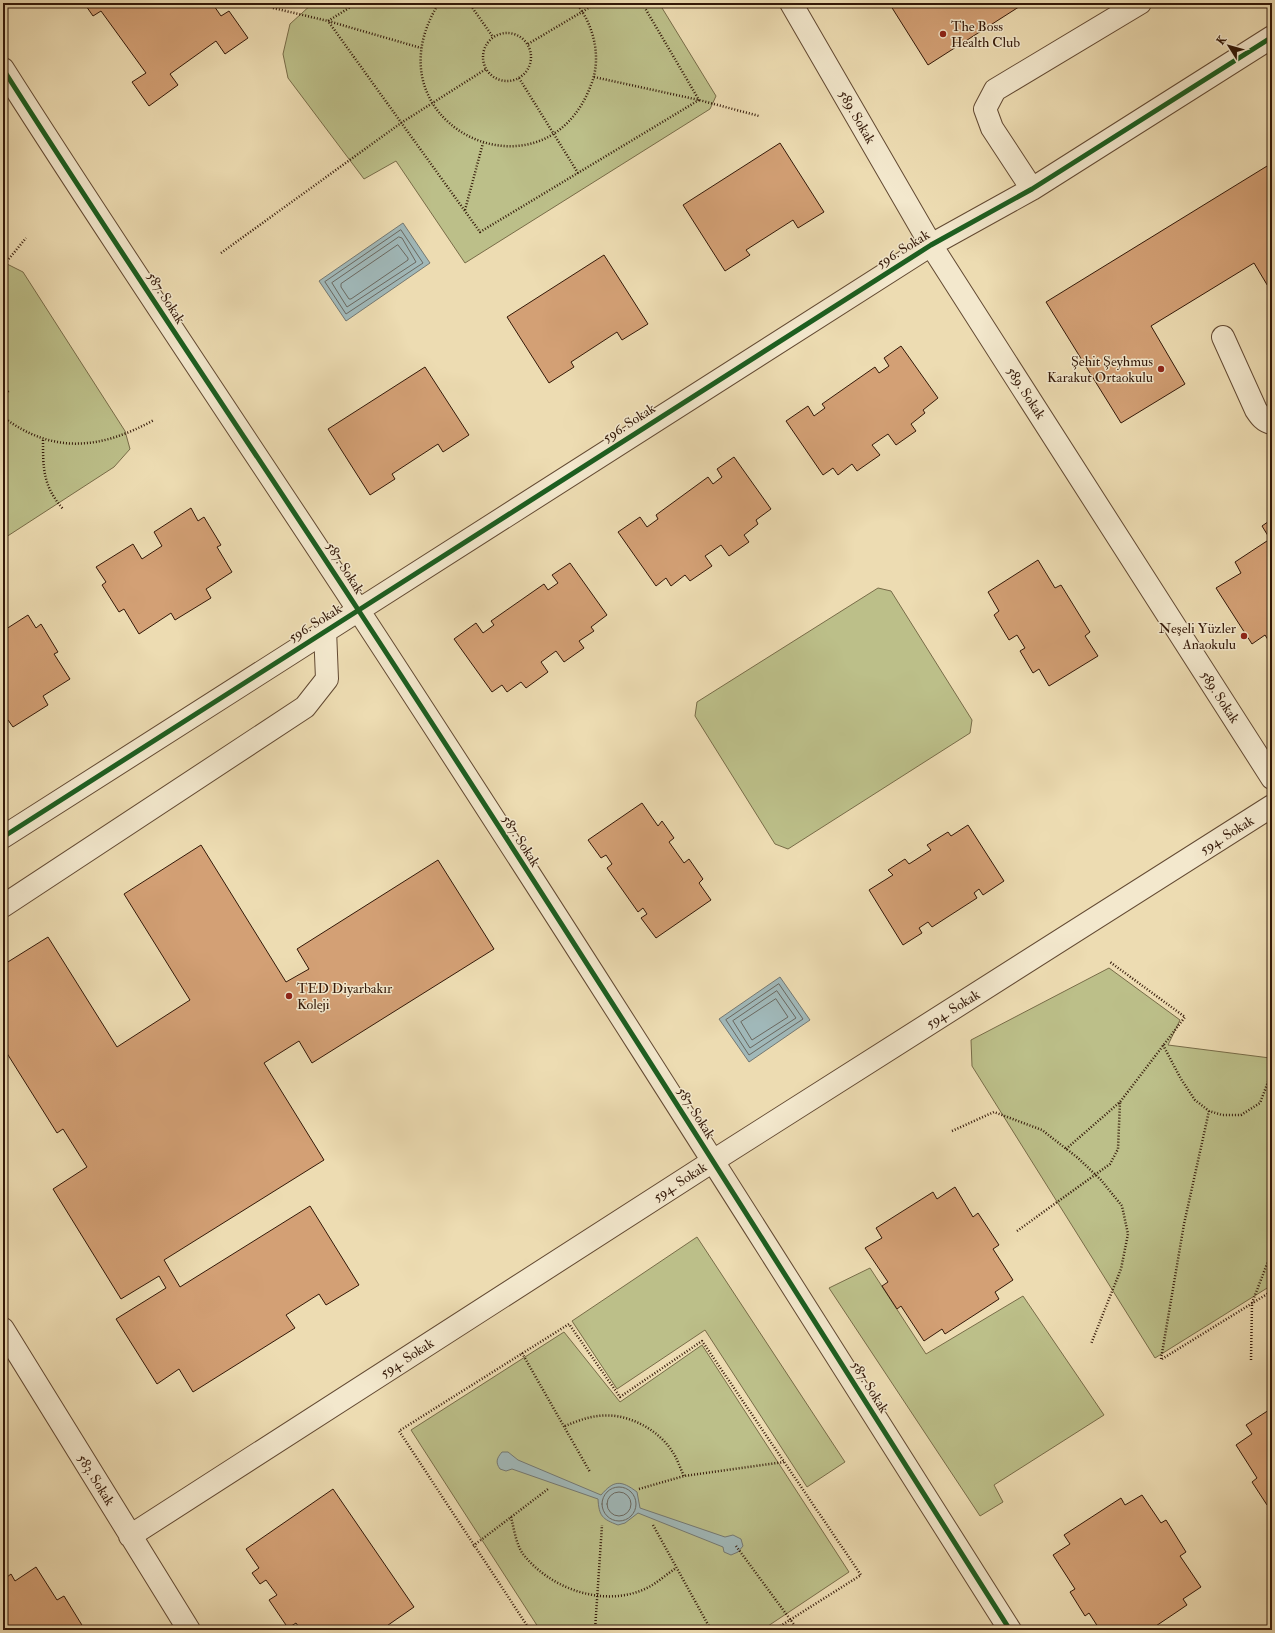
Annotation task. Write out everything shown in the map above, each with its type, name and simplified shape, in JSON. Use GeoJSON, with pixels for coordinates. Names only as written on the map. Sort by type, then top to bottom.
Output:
{"type":"FeatureCollection","features":[{"type":"Feature","properties":{"kind":"street","name":"589. Sokak"},"geometry":{"type":"LineString","coordinates":[[791,3],[931,245],[1272,778]]}},
{"type":"Feature","properties":{"kind":"street"},"geometry":{"type":"LineString","coordinates":[[1032,189],[992,128],[984,109],[995,90],[1140,3]]}},
{"type":"Feature","properties":{"kind":"street","name":"596. Sokak"},"geometry":{"type":"LineString","coordinates":[[3,837],[325,630],[931,245],[1032,189],[1272,36]]}},
{"type":"Feature","properties":{"kind":"street","name":"587. Sokak"},"geometry":{"type":"LineString","coordinates":[[3,69],[71,176],[358,610],[713,1161],[1010,1630]]}},
{"type":"Feature","properties":{"kind":"street"},"geometry":{"type":"LineString","coordinates":[[1223,337],[1256,410],[1261,417],[1272,423]]}},
{"type":"Feature","properties":{"kind":"street"},"geometry":{"type":"LineString","coordinates":[[3,906],[305,707],[328,680],[325,630]]}},
{"type":"Feature","properties":{"kind":"street","name":"594. Sokak"},"geometry":{"type":"LineString","coordinates":[[130,1536],[713,1161],[1272,806]]}},
{"type":"Feature","properties":{"kind":"street","name":"583. Sokak"},"geometry":{"type":"LineString","coordinates":[[3,1329],[189,1630]]}},
{"type":"Feature","properties":{"kind":"path"},"geometry":{"type":"LineString","coordinates":[[328,21],[357,3]]}},
{"type":"Feature","properties":{"kind":"path"},"geometry":{"type":"LineString","coordinates":[[439,3],[427,24],[421,48],[422,76],[432,103],[451,125],[463,134],[483,143],[507,146],[532,144],[554,134],[572,119],[586,99],[594,77],[596,54],[592,32],[583,12],[576,3]]}},
{"type":"Feature","properties":{"kind":"path"},"geometry":{"type":"LineString","coordinates":[[469,3],[494,37]]}},
{"type":"Feature","properties":{"kind":"path"},"geometry":{"type":"LineString","coordinates":[[528,44],[597,3]]}},
{"type":"Feature","properties":{"kind":"path"},"geometry":{"type":"LineString","coordinates":[[642,3],[699,100]]}},
{"type":"Feature","properties":{"kind":"path"},"geometry":{"type":"LineString","coordinates":[[273,8],[328,21],[421,48]]}},
{"type":"Feature","properties":{"kind":"path"},"geometry":{"type":"LineString","coordinates":[[328,21],[480,232],[699,100]]}},
{"type":"Feature","properties":{"kind":"path"},"geometry":{"type":"LineString","coordinates":[[506,32],[515,33],[528,44],[531,60],[529,68],[519,78],[510,81],[502,81],[495,78],[486,69],[483,60],[483,52],[486,45],[494,37],[506,32]]}},
{"type":"Feature","properties":{"kind":"path"},"geometry":{"type":"LineString","coordinates":[[221,253],[401,123],[486,69]]}},
{"type":"Feature","properties":{"kind":"path"},"geometry":{"type":"LineString","coordinates":[[594,77],[699,100],[759,116]]}},
{"type":"Feature","properties":{"kind":"path"},"geometry":{"type":"LineString","coordinates":[[519,78],[578,173]]}},
{"type":"Feature","properties":{"kind":"path"},"geometry":{"type":"LineString","coordinates":[[465,210],[483,143]]}},
{"type":"Feature","properties":{"kind":"path"},"geometry":{"type":"LineString","coordinates":[[3,266],[26,238]]}},
{"type":"Feature","properties":{"kind":"path"},"geometry":{"type":"LineString","coordinates":[[3,395],[10,390]]}},
{"type":"Feature","properties":{"kind":"path"},"geometry":{"type":"LineString","coordinates":[[3,417],[19,429],[43,440],[73,445],[97,443],[132,432],[154,420]]}},
{"type":"Feature","properties":{"kind":"path"},"geometry":{"type":"LineString","coordinates":[[43,440],[43,464],[46,482],[52,495],[63,509]]}},
{"type":"Feature","properties":{"kind":"path"},"geometry":{"type":"LineString","coordinates":[[1066,1149],[1120,1102],[1185,1017],[1110,962]]}},
{"type":"Feature","properties":{"kind":"path"},"geometry":{"type":"LineString","coordinates":[[1163,1045],[1181,1079],[1195,1100],[1209,1111],[1222,1115],[1241,1116],[1260,1103],[1268,1082],[1272,1054]]}},
{"type":"Feature","properties":{"kind":"path"},"geometry":{"type":"LineString","coordinates":[[1017,1231],[1110,1164],[1118,1149],[1120,1102]]}},
{"type":"Feature","properties":{"kind":"path"},"geometry":{"type":"LineString","coordinates":[[1209,1111],[1184,1224],[1161,1359],[1272,1291]]}},
{"type":"Feature","properties":{"kind":"path"},"geometry":{"type":"LineString","coordinates":[[952,1131],[994,1112],[1042,1130],[1096,1175],[1122,1206],[1128,1234],[1121,1269],[1091,1344]]}},
{"type":"Feature","properties":{"kind":"path"},"geometry":{"type":"LineString","coordinates":[[1251,1360],[1252,1303],[1272,1251]]}},
{"type":"Feature","properties":{"kind":"path"},"geometry":{"type":"LineString","coordinates":[[530,1630],[473,1546],[399,1431],[569,1324],[620,1397],[702,1341],[862,1575],[774,1630]]}},
{"type":"Feature","properties":{"kind":"path"},"geometry":{"type":"LineString","coordinates":[[522,1353],[590,1472]]}},
{"type":"Feature","properties":{"kind":"path"},"geometry":{"type":"LineString","coordinates":[[565,1426],[598,1415],[621,1417],[641,1424],[658,1435],[672,1451],[684,1476]]}},
{"type":"Feature","properties":{"kind":"path"},"geometry":{"type":"LineString","coordinates":[[639,1489],[684,1476],[784,1462]]}},
{"type":"Feature","properties":{"kind":"path"},"geometry":{"type":"LineString","coordinates":[[473,1546],[548,1489]]}},
{"type":"Feature","properties":{"kind":"path"},"geometry":{"type":"LineString","coordinates":[[511,1517],[515,1537],[523,1553],[539,1570],[560,1585],[579,1592],[597,1596],[630,1593],[648,1587],[676,1568]]}},
{"type":"Feature","properties":{"kind":"path"},"geometry":{"type":"LineString","coordinates":[[595,1630],[602,1525]]}},
{"type":"Feature","properties":{"kind":"path"},"geometry":{"type":"LineString","coordinates":[[653,1526],[711,1630]]}},
{"type":"Feature","properties":{"kind":"path"},"geometry":{"type":"LineString","coordinates":[[736,1546],[791,1618],[798,1630]]}},
{"type":"Feature","properties":{"kind":"green space"},"geometry":{"type":"Polygon","coordinates":[[[313,3],[337,3],[340,7],[347,3],[659,3],[716,96],[710,109],[465,263],[396,161],[364,179],[288,78],[283,54],[290,24],[313,3]]]}},
{"type":"Feature","properties":{"kind":"green space"},"geometry":{"type":"Polygon","coordinates":[[[3,262],[23,272],[125,431],[130,449],[114,467],[3,539],[3,262]]]}},
{"type":"Feature","properties":{"kind":"green space"},"geometry":{"type":"Polygon","coordinates":[[[878,588],[891,591],[972,720],[970,733],[788,849],[775,844],[695,716],[697,702],[878,588]]]}},
{"type":"Feature","properties":{"kind":"green space"},"geometry":{"type":"Polygon","coordinates":[[[1109,968],[1180,1020],[1168,1045],[1270,1058],[1272,1054],[1272,1285],[1155,1358],[972,1066],[971,1040],[1109,968]]]}},
{"type":"Feature","properties":{"kind":"green space"},"geometry":{"type":"Polygon","coordinates":[[[697,1237],[845,1462],[807,1487],[705,1330],[617,1389],[572,1321],[697,1237]]]}},
{"type":"Feature","properties":{"kind":"green space"},"geometry":{"type":"Polygon","coordinates":[[[870,1268],[926,1354],[1023,1296],[1104,1415],[994,1485],[1003,1502],[980,1516],[829,1288],[870,1268]]]}},
{"type":"Feature","properties":{"kind":"green space"},"geometry":{"type":"Polygon","coordinates":[[[564,1332],[620,1402],[702,1345],[849,1572],[762,1630],[540,1630],[411,1430],[564,1332]]]}},
{"type":"Feature","properties":{"kind":"water"},"geometry":{"type":"Polygon","coordinates":[[[403,223],[430,263],[346,321],[319,281],[403,223]]]}},
{"type":"Feature","properties":{"kind":"water"},"geometry":{"type":"Polygon","coordinates":[[[780,977],[810,1020],[749,1062],[719,1019],[780,977]]]}},
{"type":"Feature","properties":{"kind":"water"},"geometry":{"type":"Polygon","coordinates":[[[502,1452],[508,1452],[518,1460],[601,1495],[614,1484],[618,1483],[626,1485],[637,1492],[640,1508],[725,1537],[733,1535],[741,1539],[743,1546],[738,1552],[731,1555],[724,1552],[723,1547],[638,1513],[625,1523],[618,1525],[608,1521],[602,1516],[599,1509],[598,1499],[512,1469],[506,1471],[500,1469],[497,1460],[502,1452]]]}},
{"type":"Feature","properties":{"kind":"building"},"geometry":{"type":"Polygon","coordinates":[[[84,3],[212,3],[221,16],[229,11],[248,38],[225,54],[216,41],[170,74],[178,85],[149,106],[132,82],[146,73],[101,11],[93,16],[84,3]]]}},
{"type":"Feature","properties":{"kind":"building","name":"The Boss Health Club"},"geometry":{"type":"Polygon","coordinates":[[[889,3],[1025,3],[928,65],[889,3]]]}},
{"type":"Feature","properties":{"kind":"building"},"geometry":{"type":"Polygon","coordinates":[[[780,143],[824,212],[798,228],[793,220],[746,250],[750,255],[725,271],[683,205],[780,143]]]}},
{"type":"Feature","properties":{"kind":"building"},"geometry":{"type":"Polygon","coordinates":[[[1272,163],[1272,293],[1254,263],[1151,326],[1185,384],[1121,423],[1046,302],[1272,163]]]}},
{"type":"Feature","properties":{"kind":"building"},"geometry":{"type":"Polygon","coordinates":[[[604,255],[648,324],[622,340],[617,332],[571,362],[574,367],[549,383],[507,317],[604,255]]]}},
{"type":"Feature","properties":{"kind":"building"},"geometry":{"type":"Polygon","coordinates":[[[901,346],[938,398],[923,410],[925,413],[911,424],[916,431],[896,445],[888,434],[872,445],[880,455],[857,471],[852,464],[838,475],[833,468],[823,475],[786,421],[808,406],[814,416],[825,408],[822,404],[875,367],[879,373],[889,366],[884,358],[901,346]]]}},
{"type":"Feature","properties":{"kind":"building"},"geometry":{"type":"Polygon","coordinates":[[[425,367],[469,435],[443,452],[438,444],[392,474],[395,479],[370,495],[328,429],[425,367]]]}},
{"type":"Feature","properties":{"kind":"building"},"geometry":{"type":"Polygon","coordinates":[[[734,457],[771,509],[756,520],[758,524],[744,535],[749,542],[729,556],[721,545],[705,556],[712,566],[690,581],[685,575],[671,586],[666,578],[656,586],[618,532],[640,517],[647,527],[658,519],[656,515],[708,477],[713,484],[722,477],[717,469],[734,457]]]}},
{"type":"Feature","properties":{"kind":"building"},"geometry":{"type":"Polygon","coordinates":[[[191,508],[198,521],[204,517],[221,545],[217,547],[232,572],[206,589],[211,598],[175,620],[171,613],[139,634],[124,609],[119,612],[102,585],[106,582],[96,567],[133,544],[142,559],[162,546],[154,532],[191,508]]]}},
{"type":"Feature","properties":{"kind":"building"},"geometry":{"type":"Polygon","coordinates":[[[1272,519],[1272,646],[1265,635],[1252,644],[1216,588],[1241,573],[1235,562],[1270,539],[1262,526],[1272,519]]]}},
{"type":"Feature","properties":{"kind":"building"},"geometry":{"type":"Polygon","coordinates":[[[1038,560],[1055,588],[1061,585],[1090,632],[1085,636],[1098,656],[1049,686],[1039,669],[1033,673],[1020,651],[1025,648],[1017,635],[1009,640],[994,615],[999,611],[988,592],[1038,560]]]}},
{"type":"Feature","properties":{"kind":"building"},"geometry":{"type":"Polygon","coordinates":[[[570,563],[607,615],[591,627],[594,631],[579,641],[584,648],[564,662],[556,651],[541,662],[548,672],[526,688],[521,682],[507,692],[502,685],[492,692],[454,639],[476,623],[483,633],[494,625],[491,621],[544,584],[548,590],[558,583],[552,575],[570,563]]]}},
{"type":"Feature","properties":{"kind":"building"},"geometry":{"type":"Polygon","coordinates":[[[28,615],[36,628],[41,624],[58,652],[54,654],[70,679],[43,696],[48,705],[13,727],[8,720],[3,723],[3,631],[28,615]]]}},
{"type":"Feature","properties":{"kind":"building"},"geometry":{"type":"Polygon","coordinates":[[[642,803],[658,826],[662,821],[674,838],[669,842],[684,863],[689,859],[703,879],[699,883],[711,900],[656,938],[641,918],[647,914],[643,908],[638,912],[607,868],[612,864],[606,855],[601,858],[588,840],[642,803]]]}},
{"type":"Feature","properties":{"kind":"building"},"geometry":{"type":"Polygon","coordinates":[[[968,825],[1004,881],[983,895],[979,889],[974,893],[977,898],[932,927],[928,922],[919,928],[922,933],[903,945],[869,890],[893,875],[888,870],[905,859],[909,864],[931,850],[927,845],[948,832],[951,836],[968,825]]]}},
{"type":"Feature","properties":{"kind":"building"},"geometry":{"type":"Polygon","coordinates":[[[201,845],[286,982],[309,969],[297,949],[438,860],[494,949],[312,1063],[299,1041],[264,1063],[324,1160],[164,1260],[180,1287],[310,1206],[359,1285],[326,1305],[319,1294],[286,1315],[295,1328],[193,1392],[179,1369],[157,1384],[116,1319],[166,1288],[159,1276],[121,1299],[53,1189],[87,1167],[63,1129],[57,1133],[3,1047],[3,965],[48,937],[117,1047],[190,1000],[124,894],[201,845]]]}},
{"type":"Feature","properties":{"kind":"building"},"geometry":{"type":"Polygon","coordinates":[[[955,1187],[973,1217],[978,1213],[999,1245],[993,1249],[1013,1280],[995,1292],[999,1299],[945,1334],[942,1329],[924,1341],[901,1306],[897,1309],[882,1286],[888,1282],[865,1248],[882,1238],[876,1228],[933,1192],[937,1199],[955,1187]]]}},
{"type":"Feature","properties":{"kind":"building"},"geometry":{"type":"Polygon","coordinates":[[[1272,1408],[1272,1504],[1267,1505],[1252,1482],[1257,1478],[1236,1445],[1252,1434],[1246,1425],[1272,1408]]]}},
{"type":"Feature","properties":{"kind":"building"},"geometry":{"type":"Polygon","coordinates":[[[333,1489],[414,1607],[381,1630],[301,1630],[296,1623],[288,1628],[269,1600],[277,1595],[266,1580],[260,1584],[252,1573],[259,1568],[246,1549],[333,1489]]]}},
{"type":"Feature","properties":{"kind":"building"},"geometry":{"type":"Polygon","coordinates":[[[1142,1495],[1161,1523],[1166,1520],[1186,1552],[1180,1556],[1201,1587],[1183,1599],[1187,1605],[1150,1630],[1100,1630],[1089,1613],[1085,1616],[1070,1592],[1075,1589],[1053,1555],[1070,1544],[1064,1535],[1121,1498],[1125,1505],[1142,1495]]]}},
{"type":"Feature","properties":{"kind":"building"},"geometry":{"type":"Polygon","coordinates":[[[36,1567],[57,1600],[64,1596],[85,1630],[3,1630],[3,1580],[11,1574],[15,1581],[36,1567]]]}},
{"type":"Feature","properties":{"kind":"cycle path"},"geometry":{"type":"LineString","coordinates":[[3,837],[931,245],[1032,189],[1272,37]]}},
{"type":"Feature","properties":{"kind":"cycle path"},"geometry":{"type":"LineString","coordinates":[[3,69],[134,272],[357,608],[522,862],[1010,1630]]}},
{"type":"Feature","properties":{"kind":"place","name":"The Boss Health Club"},"geometry":{"type":"Point","coordinates":[943,34]}},
{"type":"Feature","properties":{"kind":"place","name":"Şehit Şeyhmus Karakut Ortaokulu"},"geometry":{"type":"Point","coordinates":[1161,369]}},
{"type":"Feature","properties":{"kind":"place","name":"Neşeli Yüzler Anaokulu"},"geometry":{"type":"Point","coordinates":[1244,636]}},
{"type":"Feature","properties":{"kind":"place","name":"TED Diyarbakır Koleji"},"geometry":{"type":"Point","coordinates":[289,996]}}]}
